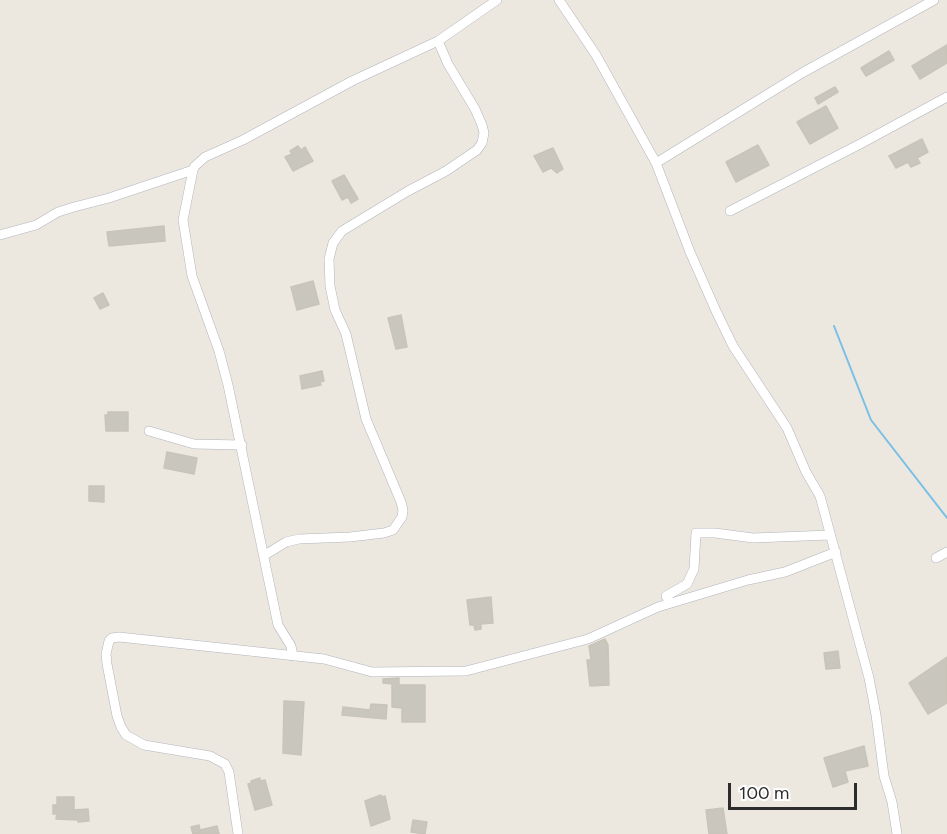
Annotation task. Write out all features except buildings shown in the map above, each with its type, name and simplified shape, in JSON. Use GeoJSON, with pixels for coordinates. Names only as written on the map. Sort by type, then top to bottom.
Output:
{"type":"FeatureCollection","features":[{"type":"Feature","properties":{"kind":"street"},"geometry":{"type":"LineString","coordinates":[[0,235],[36,225],[66,210],[193,170],[205,157],[243,140],[352,81],[438,41],[497,0]]}},
{"type":"Feature","properties":{"kind":"street"},"geometry":{"type":"LineString","coordinates":[[559,0],[596,55],[656,163],[690,252],[733,346],[787,428],[820,496],[869,678],[884,776],[892,802],[897,834]]}},
{"type":"Feature","properties":{"kind":"street"},"geometry":{"type":"LineString","coordinates":[[656,163],[801,73],[934,0]]}},
{"type":"Feature","properties":{"kind":"street"},"geometry":{"type":"LineString","coordinates":[[265,555],[277,546],[299,539],[350,537],[393,530],[402,517],[401,502],[366,419],[346,334],[335,310],[330,286],[329,259],[333,243],[342,231],[446,171],[477,150],[482,143],[484,133],[479,117],[448,64],[438,41]]}},
{"type":"Feature","properties":{"kind":"street"},"geometry":{"type":"LineString","coordinates":[[730,211],[947,97]]}},
{"type":"Feature","properties":{"kind":"street"},"geometry":{"type":"LineString","coordinates":[[193,170],[183,220],[192,276],[219,351],[242,445],[278,625],[291,646],[293,656]]}},
{"type":"Feature","properties":{"kind":"street"},"geometry":{"type":"LineString","coordinates":[[149,431],[194,444],[242,445]]}},
{"type":"Feature","properties":{"kind":"street"},"geometry":{"type":"LineString","coordinates":[[670,603],[666,596],[687,584],[694,569],[696,533],[753,538],[830,535]]}},
{"type":"Feature","properties":{"kind":"street"},"geometry":{"type":"LineString","coordinates":[[238,834],[229,772],[225,764],[210,756],[144,745],[126,735],[117,716],[107,664],[109,641],[112,638],[324,659],[372,672],[466,671],[588,639],[670,603],[748,580],[785,572],[836,552]]}},
{"type":"Feature","properties":{"kind":"street"},"geometry":{"type":"LineString","coordinates":[[936,558],[947,552]]}},
{"type":"Feature","properties":{"kind":"waterway"},"geometry":{"type":"LineString","coordinates":[[834,326],[871,420],[947,518]]}}]}
